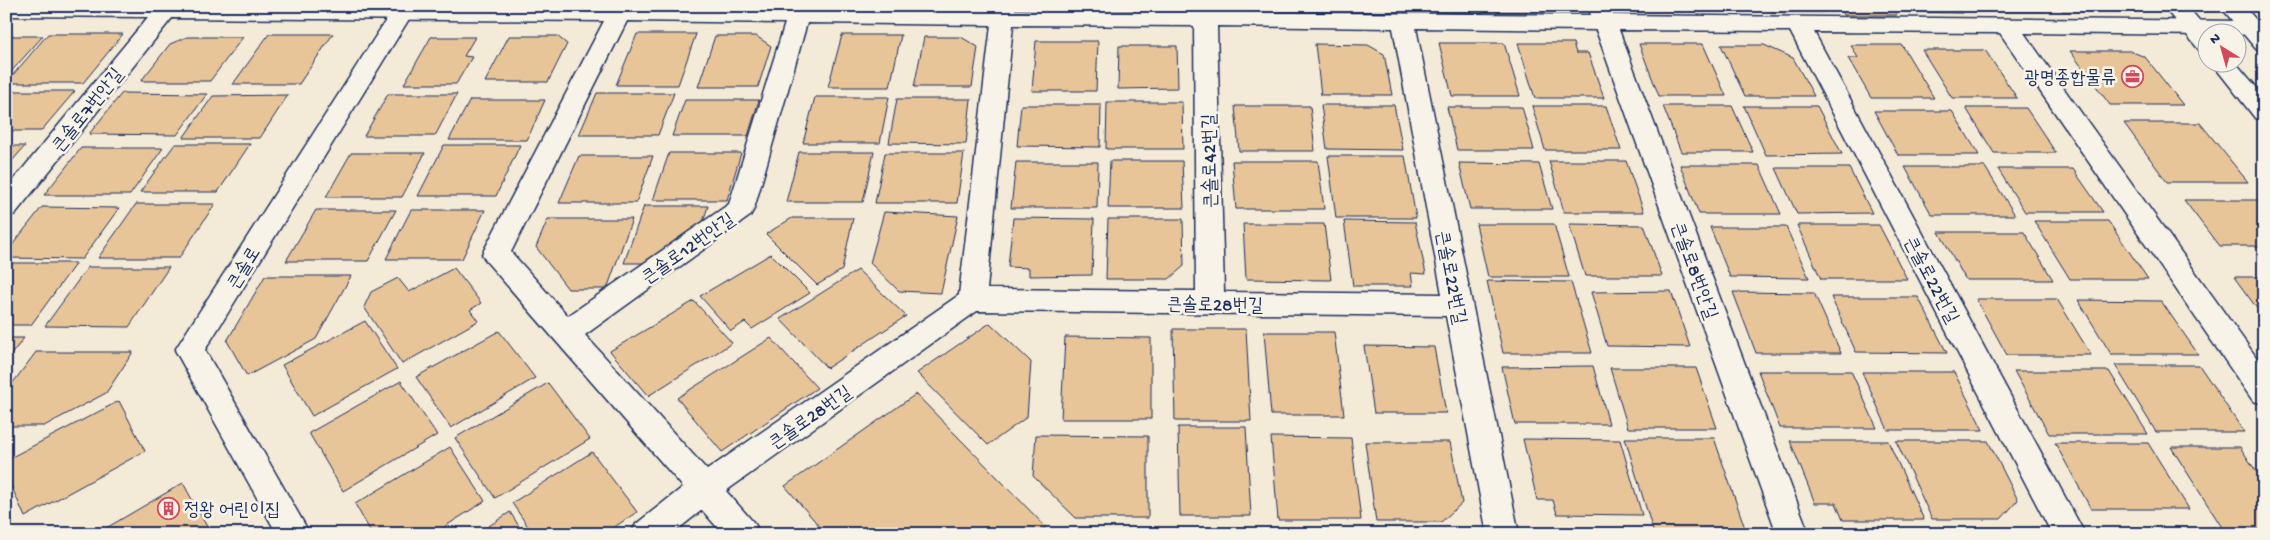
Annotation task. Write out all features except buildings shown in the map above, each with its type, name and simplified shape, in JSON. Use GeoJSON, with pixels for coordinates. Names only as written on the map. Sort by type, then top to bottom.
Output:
{"type":"FeatureCollection","features":[{"type":"Feature","properties":{"kind":"street"},"geometry":{"type":"LineString","coordinates":[[2174,6],[2198,35]]}},
{"type":"Feature","properties":{"kind":"street"},"geometry":{"type":"LineString","coordinates":[[2231,6],[2257,36]]}},
{"type":"Feature","properties":{"kind":"street"},"geometry":{"type":"LineString","coordinates":[[6,9],[165,11],[404,10],[798,16],[1003,12],[1206,19],[1403,21],[1602,14],[1798,24],[2192,28],[2257,36]]}},
{"type":"Feature","properties":{"kind":"street","name":"큰솔로"},"geometry":{"type":"LineString","coordinates":[[294,534],[190,350],[404,10]]}},
{"type":"Feature","properties":{"kind":"street","name":"큰솔로7번안길"},"geometry":{"type":"LineString","coordinates":[[6,207],[165,11]]}},
{"type":"Feature","properties":{"kind":"street"},"geometry":{"type":"LineString","coordinates":[[972,300],[1003,12]]}},
{"type":"Feature","properties":{"kind":"street"},"geometry":{"type":"LineString","coordinates":[[619,14],[496,254],[744,534]]}},
{"type":"Feature","properties":{"kind":"street","name":"큰솔로8번안길"},"geometry":{"type":"LineString","coordinates":[[1602,14],[1793,534]]}},
{"type":"Feature","properties":{"kind":"street","name":"큰솔로12번안길"},"geometry":{"type":"LineString","coordinates":[[566,333],[741,209],[798,16]]}},
{"type":"Feature","properties":{"kind":"street","name":"큰솔로42번길"},"geometry":{"type":"LineString","coordinates":[[1206,19],[1210,302]]}},
{"type":"Feature","properties":{"kind":"street","name":"큰솔로22번길"},"geometry":{"type":"LineString","coordinates":[[1403,21],[1503,534]]}},
{"type":"Feature","properties":{"kind":"street","name":"큰솔로22번길"},"geometry":{"type":"LineString","coordinates":[[1798,24],[2069,534]]}},
{"type":"Feature","properties":{"kind":"street"},"geometry":{"type":"LineString","coordinates":[[2008,26],[2264,392]]}},
{"type":"Feature","properties":{"kind":"street"},"geometry":{"type":"LineString","coordinates":[[2230,72],[2264,112]]}},
{"type":"Feature","properties":{"kind":"street","name":"큰솔로28번길"},"geometry":{"type":"LineString","coordinates":[[647,534],[705,489],[972,300],[1459,305]]}},
{"type":"Feature","properties":{"kind":"place","name":"광명종합물류"},"geometry":{"type":"Point","coordinates":[2132,76]}},
{"type":"Feature","properties":{"kind":"place","name":"정왕 어린이집"},"geometry":{"type":"Point","coordinates":[168,508]}}]}
